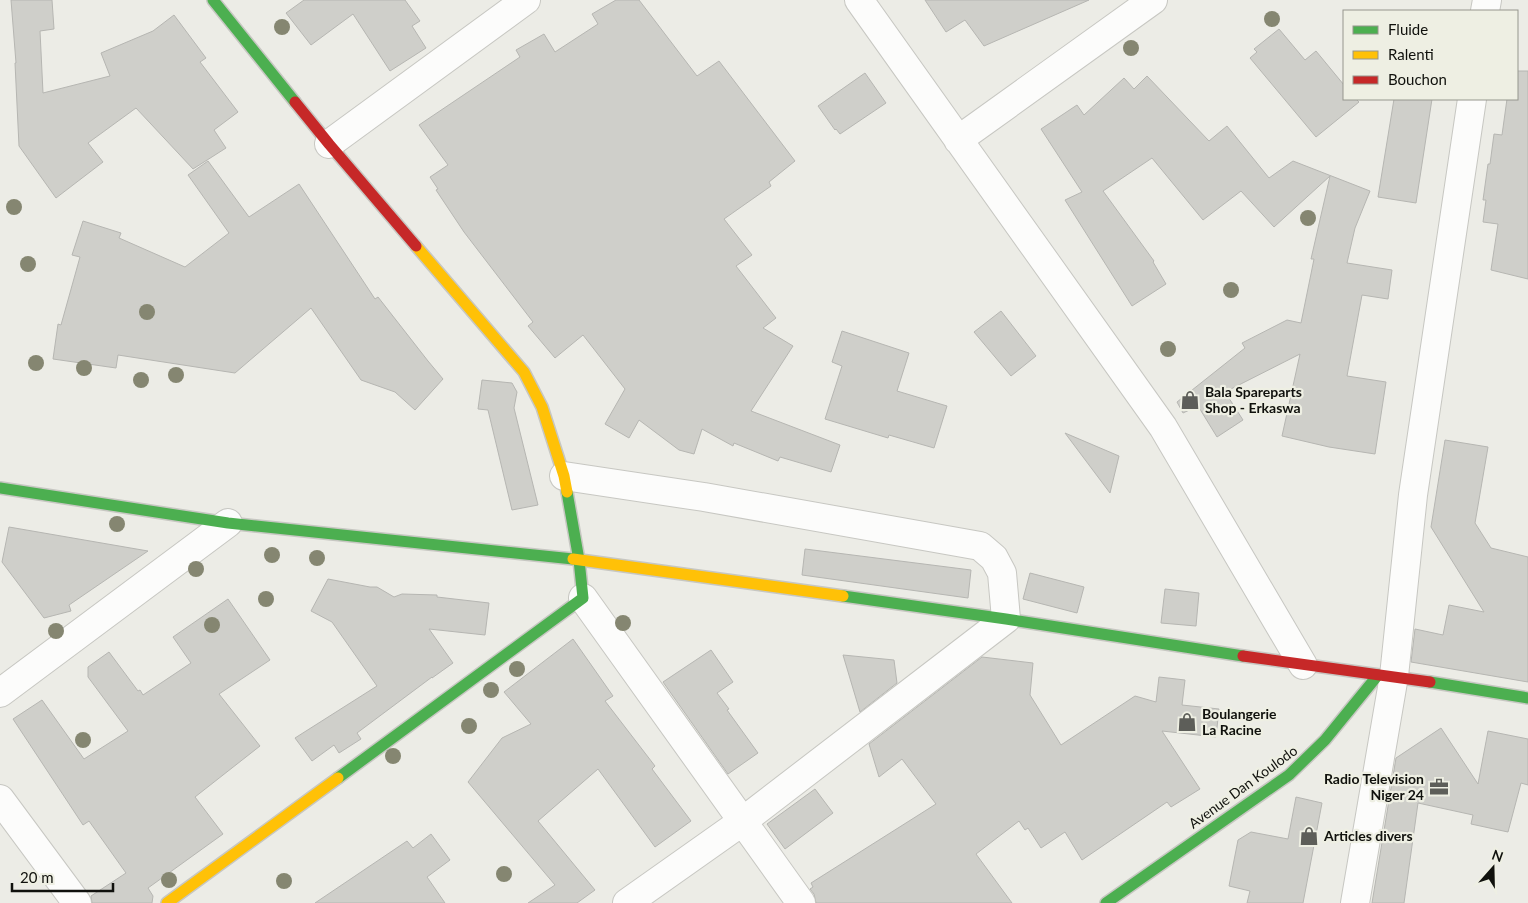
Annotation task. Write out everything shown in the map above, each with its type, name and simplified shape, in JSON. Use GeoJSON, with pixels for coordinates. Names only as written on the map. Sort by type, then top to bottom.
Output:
{"type":"FeatureCollection","features":[{"type":"Feature","properties":{"kind":"street"},"geometry":{"type":"LineString","coordinates":[[213,0],[329,144],[524,372],[542,407],[564,476],[579,560],[583,598],[801,903]]}},
{"type":"Feature","properties":{"kind":"street"},"geometry":{"type":"LineString","coordinates":[[329,144],[526,0]]}},
{"type":"Feature","properties":{"kind":"street"},"geometry":{"type":"LineString","coordinates":[[859,0],[1163,427],[1303,665]]}},
{"type":"Feature","properties":{"kind":"street"},"geometry":{"type":"LineString","coordinates":[[958,140],[1153,0]]}},
{"type":"Feature","properties":{"kind":"street"},"geometry":{"type":"LineString","coordinates":[[1354,903],[1472,100]]}},
{"type":"Feature","properties":{"kind":"street"},"geometry":{"type":"LineString","coordinates":[[564,476],[704,497],[980,546],[994,558],[1002,573],[1006,619]]}},
{"type":"Feature","properties":{"kind":"street"},"geometry":{"type":"LineString","coordinates":[[0,488],[228,523],[579,560],[1006,619],[1528,698]]}},
{"type":"Feature","properties":{"kind":"street"},"geometry":{"type":"LineString","coordinates":[[0,693],[228,523]]}},
{"type":"Feature","properties":{"kind":"street"},"geometry":{"type":"LineString","coordinates":[[167,903],[583,598]]}},
{"type":"Feature","properties":{"kind":"street"},"geometry":{"type":"LineString","coordinates":[[627,903],[743,821],[1006,619]]}},
{"type":"Feature","properties":{"kind":"street","name":"Avenue Dan Koulodo"},"geometry":{"type":"LineString","coordinates":[[1106,903],[1289,775],[1307,760],[1386,676]]}},
{"type":"Feature","properties":{"kind":"street"},"geometry":{"type":"LineString","coordinates":[[0,799],[77,903]]}},
{"type":"Feature","properties":{"kind":"building"},"geometry":{"type":"Polygon","coordinates":[[[11,0],[52,0],[54,29],[40,31],[43,93],[110,76],[101,53],[153,31],[174,15],[206,58],[200,62],[238,112],[214,130],[226,148],[193,169],[136,108],[88,143],[103,162],[56,198],[19,146],[16,63],[11,0]]]}},
{"type":"Feature","properties":{"kind":"building"},"geometry":{"type":"Polygon","coordinates":[[[304,0],[405,0],[420,21],[412,26],[426,48],[390,71],[353,14],[311,45],[286,13],[304,0]]]}},
{"type":"Feature","properties":{"kind":"building"},"geometry":{"type":"Polygon","coordinates":[[[616,0],[639,0],[697,76],[719,61],[795,161],[769,182],[771,186],[724,219],[752,255],[736,266],[776,318],[763,328],[793,346],[751,411],[840,445],[831,472],[780,457],[778,461],[734,443],[733,446],[702,429],[694,454],[679,450],[639,420],[629,438],[605,424],[625,389],[583,335],[555,358],[528,326],[533,322],[464,232],[436,190],[438,189],[430,177],[448,165],[419,125],[520,57],[516,50],[544,34],[555,52],[598,24],[592,14],[616,0]]]}},
{"type":"Feature","properties":{"kind":"building"},"geometry":{"type":"Polygon","coordinates":[[[925,0],[1089,0],[984,46],[965,20],[946,32],[925,0]]]}},
{"type":"Feature","properties":{"kind":"building"},"geometry":{"type":"Polygon","coordinates":[[[1279,29],[1305,60],[1316,51],[1343,84],[1343,100],[1357,100],[1359,102],[1316,137],[1250,58],[1257,52],[1254,49],[1279,29]]]}},
{"type":"Feature","properties":{"kind":"building"},"geometry":{"type":"Polygon","coordinates":[[[1518,71],[1528,71],[1528,279],[1491,270],[1498,224],[1483,222],[1486,200],[1483,200],[1494,134],[1502,135],[1507,100],[1518,100],[1518,71]]]}},
{"type":"Feature","properties":{"kind":"building"},"geometry":{"type":"Polygon","coordinates":[[[865,73],[886,103],[840,134],[818,106],[865,73]]]}},
{"type":"Feature","properties":{"kind":"building"},"geometry":{"type":"Polygon","coordinates":[[[1147,76],[1209,141],[1227,126],[1269,178],[1293,161],[1370,191],[1355,228],[1347,263],[1392,270],[1388,299],[1362,295],[1347,376],[1386,382],[1375,454],[1329,447],[1282,436],[1300,354],[1225,392],[1243,420],[1217,437],[1198,406],[1183,413],[1177,402],[1245,348],[1242,343],[1287,320],[1301,323],[1314,259],[1311,259],[1330,176],[1274,227],[1241,191],[1203,220],[1152,158],[1103,191],[1154,261],[1166,284],[1132,306],[1065,200],[1082,192],[1041,129],[1077,105],[1084,115],[1124,78],[1134,89],[1147,76]]]}},
{"type":"Feature","properties":{"kind":"building"},"geometry":{"type":"Polygon","coordinates":[[[1394,100],[1432,100],[1416,203],[1378,197],[1394,100]]]}},
{"type":"Feature","properties":{"kind":"building"},"geometry":{"type":"Polygon","coordinates":[[[208,161],[249,217],[299,184],[375,299],[378,297],[443,379],[415,410],[395,392],[361,380],[311,308],[235,373],[118,355],[116,368],[53,359],[58,324],[61,325],[80,257],[72,255],[83,221],[121,233],[119,238],[185,267],[229,233],[188,175],[208,161]]]}},
{"type":"Feature","properties":{"kind":"building"},"geometry":{"type":"Polygon","coordinates":[[[1001,311],[1036,356],[1011,376],[974,332],[1001,311]]]}},
{"type":"Feature","properties":{"kind":"building"},"geometry":{"type":"Polygon","coordinates":[[[842,331],[909,353],[897,391],[947,406],[934,448],[889,435],[888,438],[825,419],[842,366],[832,362],[842,331]]]}},
{"type":"Feature","properties":{"kind":"building"},"geometry":{"type":"Polygon","coordinates":[[[482,380],[512,383],[517,392],[514,408],[538,505],[512,510],[488,410],[478,409],[482,380]]]}},
{"type":"Feature","properties":{"kind":"building"},"geometry":{"type":"Polygon","coordinates":[[[1065,433],[1119,456],[1110,493],[1065,433]]]}},
{"type":"Feature","properties":{"kind":"building"},"geometry":{"type":"Polygon","coordinates":[[[1445,440],[1488,447],[1475,523],[1491,548],[1528,557],[1528,682],[1411,662],[1415,629],[1443,635],[1449,605],[1484,612],[1431,527],[1445,440]]]}},
{"type":"Feature","properties":{"kind":"building"},"geometry":{"type":"Polygon","coordinates":[[[9,527],[148,551],[69,605],[71,611],[44,618],[2,562],[9,527]]]}},
{"type":"Feature","properties":{"kind":"building"},"geometry":{"type":"Polygon","coordinates":[[[805,549],[971,570],[968,598],[802,575],[805,549]]]}},
{"type":"Feature","properties":{"kind":"building"},"geometry":{"type":"Polygon","coordinates":[[[1030,573],[1084,587],[1077,613],[1023,599],[1030,573]]]}},
{"type":"Feature","properties":{"kind":"building"},"geometry":{"type":"Polygon","coordinates":[[[328,579],[377,587],[394,597],[402,594],[437,595],[437,597],[489,603],[485,635],[429,629],[453,663],[357,733],[361,739],[339,753],[334,745],[312,761],[295,738],[377,686],[332,622],[311,611],[328,579]]]}},
{"type":"Feature","properties":{"kind":"building"},"geometry":{"type":"Polygon","coordinates":[[[1165,589],[1199,593],[1196,626],[1161,623],[1165,589]]]}},
{"type":"Feature","properties":{"kind":"building"},"geometry":{"type":"Polygon","coordinates":[[[228,599],[270,660],[219,694],[260,746],[195,797],[223,834],[148,888],[153,896],[152,903],[92,903],[91,896],[126,873],[89,821],[83,825],[13,719],[42,700],[84,759],[128,731],[88,677],[88,667],[109,652],[143,695],[191,663],[173,637],[228,599]]]}},
{"type":"Feature","properties":{"kind":"building"},"geometry":{"type":"Polygon","coordinates":[[[573,639],[613,696],[605,701],[655,766],[652,769],[691,821],[655,847],[598,769],[538,821],[595,890],[577,903],[528,903],[555,885],[468,782],[502,738],[531,724],[504,692],[573,639]]]}},
{"type":"Feature","properties":{"kind":"building"},"geometry":{"type":"Polygon","coordinates":[[[711,650],[733,682],[717,693],[758,753],[728,774],[663,682],[711,650]]]}},
{"type":"Feature","properties":{"kind":"building"},"geometry":{"type":"Polygon","coordinates":[[[843,655],[894,660],[897,683],[860,712],[843,655]]]}},
{"type":"Feature","properties":{"kind":"building"},"geometry":{"type":"Polygon","coordinates":[[[982,657],[1033,663],[1030,695],[1061,745],[1135,696],[1156,702],[1159,677],[1185,680],[1182,705],[1219,709],[1216,737],[1162,731],[1200,789],[1171,807],[1167,802],[1082,860],[1065,832],[1041,848],[1028,828],[1025,830],[1019,821],[976,854],[1012,903],[816,903],[814,894],[810,889],[813,887],[811,883],[936,804],[902,759],[879,777],[869,744],[982,657]]]}},
{"type":"Feature","properties":{"kind":"building"},"geometry":{"type":"Polygon","coordinates":[[[1441,728],[1478,784],[1488,731],[1528,739],[1528,785],[1521,783],[1508,832],[1471,824],[1473,815],[1418,803],[1404,903],[1372,903],[1396,758],[1441,728]]]}},
{"type":"Feature","properties":{"kind":"building"},"geometry":{"type":"Polygon","coordinates":[[[815,789],[833,813],[785,849],[767,824],[815,789]]]}},
{"type":"Feature","properties":{"kind":"building"},"geometry":{"type":"Polygon","coordinates":[[[1296,797],[1322,803],[1303,903],[1247,903],[1250,891],[1229,886],[1238,840],[1251,832],[1288,839],[1296,797]]]}},
{"type":"Feature","properties":{"kind":"building"},"geometry":{"type":"Polygon","coordinates":[[[431,834],[450,860],[427,877],[445,903],[315,903],[407,841],[413,848],[431,834]]]}},
{"type":"Feature","properties":{"kind":"traffic: fast"},"geometry":{"type":"LineString","coordinates":[[213,0],[295,102]]}},
{"type":"Feature","properties":{"kind":"traffic: fast"},"geometry":{"type":"LineString","coordinates":[[0,488],[228,523],[573,559]]}},
{"type":"Feature","properties":{"kind":"traffic: fast"},"geometry":{"type":"LineString","coordinates":[[338,778],[583,598],[579,560],[567,492]]}},
{"type":"Feature","properties":{"kind":"traffic: fast"},"geometry":{"type":"LineString","coordinates":[[843,596],[1243,656]]}},
{"type":"Feature","properties":{"kind":"traffic: fast"},"geometry":{"type":"LineString","coordinates":[[1106,903],[1289,775],[1325,740],[1378,675]]}},
{"type":"Feature","properties":{"kind":"traffic: fast"},"geometry":{"type":"LineString","coordinates":[[1430,682],[1528,698]]}},
{"type":"Feature","properties":{"kind":"traffic: slow"},"geometry":{"type":"LineString","coordinates":[[416,246],[524,372],[542,407],[564,476],[567,492]]}},
{"type":"Feature","properties":{"kind":"traffic: slow"},"geometry":{"type":"LineString","coordinates":[[573,559],[843,596]]}},
{"type":"Feature","properties":{"kind":"traffic: slow"},"geometry":{"type":"LineString","coordinates":[[167,903],[338,778]]}},
{"type":"Feature","properties":{"kind":"traffic: jam"},"geometry":{"type":"LineString","coordinates":[[295,102],[416,246]]}},
{"type":"Feature","properties":{"kind":"traffic: jam"},"geometry":{"type":"LineString","coordinates":[[1243,656],[1430,682]]}},
{"type":"Feature","properties":{"kind":"place","name":"Bala Spareparts Shop - Erkaswa"},"geometry":{"type":"Point","coordinates":[1190,400]}},
{"type":"Feature","properties":{"kind":"place","name":"Boulangerie La Racine"},"geometry":{"type":"Point","coordinates":[1187,722]}},
{"type":"Feature","properties":{"kind":"place","name":"Radio Television Niger 24"},"geometry":{"type":"Point","coordinates":[1439,787]}},
{"type":"Feature","properties":{"kind":"place","name":"Articles divers"},"geometry":{"type":"Point","coordinates":[1309,836]}}]}
